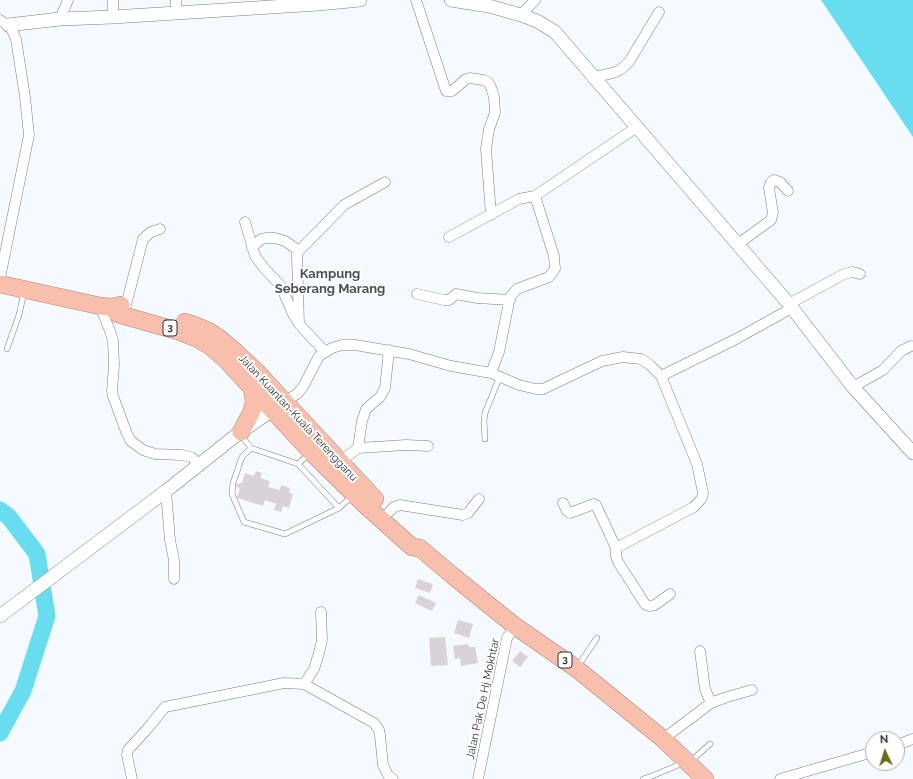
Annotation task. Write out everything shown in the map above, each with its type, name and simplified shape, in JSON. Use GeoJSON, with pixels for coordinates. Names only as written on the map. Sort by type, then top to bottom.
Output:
{"type":"FeatureCollection","features":[{"type":"Feature","properties":{"kind":"highway","name":"Jalan Kuantan-Kuala Terengganu"},"geometry":{"type":"LineString","coordinates":[[0,284],[112,306],[197,326],[219,338],[238,354],[278,405],[311,452],[354,494],[412,546],[420,548],[515,626],[577,668],[663,739],[705,779]]}},
{"type":"Feature","properties":{"kind":"highway","name":"Jalan Kuantan-Kuala Terengganu"},"geometry":{"type":"LineString","coordinates":[[112,306],[118,314],[178,330],[210,346],[225,358],[252,387],[278,405],[340,462],[418,541],[420,548]]}},
{"type":"Feature","properties":{"kind":"highway"},"geometry":{"type":"LineString","coordinates":[[240,432],[251,413],[254,403],[252,387]]}},
{"type":"Feature","properties":{"kind":"street"},"geometry":{"type":"LineString","coordinates":[[60,19],[68,0]]}},
{"type":"Feature","properties":{"kind":"street"},"geometry":{"type":"LineString","coordinates":[[113,0],[113,17]]}},
{"type":"Feature","properties":{"kind":"street"},"geometry":{"type":"LineString","coordinates":[[176,0],[176,13]]}},
{"type":"Feature","properties":{"kind":"street"},"geometry":{"type":"LineString","coordinates":[[4,23],[318,4],[360,0]]}},
{"type":"Feature","properties":{"kind":"street"},"geometry":{"type":"LineString","coordinates":[[416,0],[446,91],[452,91],[466,79],[470,78],[484,80],[488,82],[491,87],[494,97],[495,113],[489,129],[486,149],[491,215]]}},
{"type":"Feature","properties":{"kind":"street"},"geometry":{"type":"LineString","coordinates":[[451,0],[489,6],[521,15],[537,21],[556,32],[791,306],[853,387],[913,453]]}},
{"type":"Feature","properties":{"kind":"street"},"geometry":{"type":"LineString","coordinates":[[521,15],[535,0]]}},
{"type":"Feature","properties":{"kind":"street"},"geometry":{"type":"LineString","coordinates":[[594,77],[613,73],[620,70],[629,62],[659,12]]}},
{"type":"Feature","properties":{"kind":"street"},"geometry":{"type":"LineString","coordinates":[[0,278],[29,135],[16,39],[14,33],[4,23]]}},
{"type":"Feature","properties":{"kind":"street"},"geometry":{"type":"LineString","coordinates":[[604,88],[613,73]]}},
{"type":"Feature","properties":{"kind":"street"},"geometry":{"type":"LineString","coordinates":[[449,237],[519,199],[535,196],[637,127]]}},
{"type":"Feature","properties":{"kind":"street"},"geometry":{"type":"LineString","coordinates":[[738,244],[771,220],[773,213],[769,188],[771,182],[774,180],[780,182],[788,191]]}},
{"type":"Feature","properties":{"kind":"street"},"geometry":{"type":"LineString","coordinates":[[300,324],[299,251],[344,205],[385,182]]}},
{"type":"Feature","properties":{"kind":"street"},"geometry":{"type":"LineString","coordinates":[[495,375],[510,300],[513,293],[517,289],[549,277],[555,269],[554,256],[535,196]]}},
{"type":"Feature","properties":{"kind":"street"},"geometry":{"type":"LineString","coordinates":[[245,222],[255,256],[281,286],[293,314],[300,324],[325,352]]}},
{"type":"Feature","properties":{"kind":"street"},"geometry":{"type":"LineString","coordinates":[[160,229],[151,232],[143,239],[112,306],[110,331],[114,365],[112,391],[127,434],[131,441],[142,450],[155,454],[191,457],[199,464]]}},
{"type":"Feature","properties":{"kind":"street"},"geometry":{"type":"LineString","coordinates":[[252,248],[261,239],[275,238],[285,241],[299,251]]}},
{"type":"Feature","properties":{"kind":"street"},"geometry":{"type":"LineString","coordinates":[[661,376],[736,339],[844,274],[855,272],[860,274]]}},
{"type":"Feature","properties":{"kind":"street"},"geometry":{"type":"LineString","coordinates":[[417,294],[444,300],[449,300],[456,294],[483,299],[510,300]]}},
{"type":"Feature","properties":{"kind":"street"},"geometry":{"type":"LineString","coordinates":[[0,616],[166,491],[240,432],[278,405],[297,394],[303,387],[319,356],[332,348],[342,345],[355,345],[409,354],[451,366],[495,375],[528,388],[539,389],[602,361],[622,357],[641,359],[650,365],[661,376],[697,464],[702,487],[702,498],[694,507],[616,548]]}},
{"type":"Feature","properties":{"kind":"street"},"geometry":{"type":"LineString","coordinates":[[853,387],[883,370],[902,351],[910,346]]}},
{"type":"Feature","properties":{"kind":"street"},"geometry":{"type":"LineString","coordinates":[[358,448],[362,421],[366,409],[380,397],[385,388],[389,350]]}},
{"type":"Feature","properties":{"kind":"street"},"geometry":{"type":"LineString","coordinates":[[340,462],[358,448],[406,445],[428,446]]}},
{"type":"Feature","properties":{"kind":"street"},"geometry":{"type":"LineString","coordinates":[[166,491],[170,540],[174,560],[174,579]]}},
{"type":"Feature","properties":{"kind":"street"},"geometry":{"type":"LineString","coordinates":[[389,512],[394,507],[400,505],[463,515],[468,513],[479,499]]}},
{"type":"Feature","properties":{"kind":"street"},"geometry":{"type":"LineString","coordinates":[[563,503],[567,512],[570,513],[594,504],[596,505],[616,548],[618,562],[643,602],[649,606],[655,605],[670,594]]}},
{"type":"Feature","properties":{"kind":"street"},"geometry":{"type":"LineString","coordinates":[[304,684],[314,669],[320,653],[322,640],[321,612]]}},
{"type":"Feature","properties":{"kind":"street","name":"Jalan Pak De Hj Mokhtar"},"geometry":{"type":"LineString","coordinates":[[478,779],[507,638],[515,626]]}},
{"type":"Feature","properties":{"kind":"street"},"geometry":{"type":"LineString","coordinates":[[700,651],[704,689],[711,704]]}},
{"type":"Feature","properties":{"kind":"street"},"geometry":{"type":"LineString","coordinates":[[132,779],[127,755],[128,750],[165,708],[284,683],[304,684],[374,723],[379,730],[383,765],[388,775],[393,779]]}},
{"type":"Feature","properties":{"kind":"street"},"geometry":{"type":"LineString","coordinates":[[663,739],[711,704],[727,697],[752,690]]}},
{"type":"Feature","properties":{"kind":"street"},"geometry":{"type":"LineString","coordinates":[[780,779],[865,754]]}},
{"type":"Feature","properties":{"kind":"lane"},"geometry":{"type":"LineString","coordinates":[[7,349],[19,315],[25,289]]}},
{"type":"Feature","properties":{"kind":"lane"},"geometry":{"type":"LineString","coordinates":[[485,438],[485,413],[495,375]]}},
{"type":"Feature","properties":{"kind":"lane"},"geometry":{"type":"LineString","coordinates":[[240,432],[251,448],[298,464],[339,508]]}},
{"type":"Feature","properties":{"kind":"lane"},"geometry":{"type":"LineString","coordinates":[[251,448],[242,457],[233,483],[232,494],[244,522],[285,534],[339,508],[354,494]]}},
{"type":"Feature","properties":{"kind":"lane"},"geometry":{"type":"LineString","coordinates":[[298,464],[311,452]]}},
{"type":"Feature","properties":{"kind":"lane"},"geometry":{"type":"LineString","coordinates":[[577,668],[597,638]]}},
{"type":"Feature","properties":{"kind":"lane"},"geometry":{"type":"LineString","coordinates":[[643,779],[686,761],[710,744]]}},
{"type":"Feature","properties":{"kind":"water"},"geometry":{"type":"Polygon","coordinates":[[[821,0],[913,0],[913,137],[905,125],[821,0]]]}},
{"type":"Feature","properties":{"kind":"building"},"geometry":{"type":"Polygon","coordinates":[[[256,471],[262,473],[260,478],[270,481],[268,487],[280,490],[281,485],[290,488],[289,492],[293,494],[289,508],[283,506],[281,512],[274,510],[276,504],[265,500],[263,506],[237,498],[240,489],[236,484],[242,483],[245,473],[254,476],[256,471]]]}},
{"type":"Feature","properties":{"kind":"building"},"geometry":{"type":"Polygon","coordinates":[[[418,579],[433,584],[430,593],[415,588],[418,579]]]}},
{"type":"Feature","properties":{"kind":"building"},"geometry":{"type":"Polygon","coordinates":[[[419,595],[436,603],[432,611],[415,603],[419,595]]]}},
{"type":"Feature","properties":{"kind":"building"},"geometry":{"type":"Polygon","coordinates":[[[458,620],[473,624],[469,638],[454,633],[458,620]]]}},
{"type":"Feature","properties":{"kind":"building"},"geometry":{"type":"Polygon","coordinates":[[[445,637],[448,665],[431,666],[429,638],[445,637]]]}},
{"type":"Feature","properties":{"kind":"building"},"geometry":{"type":"Polygon","coordinates":[[[468,644],[469,647],[475,647],[478,663],[461,666],[460,658],[455,659],[453,646],[468,644]]]}},
{"type":"Feature","properties":{"kind":"building"},"geometry":{"type":"Polygon","coordinates":[[[520,651],[528,657],[520,667],[512,661],[520,651]]]}},
{"type":"Feature","properties":{"kind":"waterway"},"geometry":{"type":"LineString","coordinates":[[0,510],[9,517],[37,554],[47,616],[23,691],[0,733]]}},
{"type":"Feature","properties":{"kind":"district","name":"Kampung Seberang Marang"},"geometry":{"type":"Point","coordinates":[330,282]}}]}
